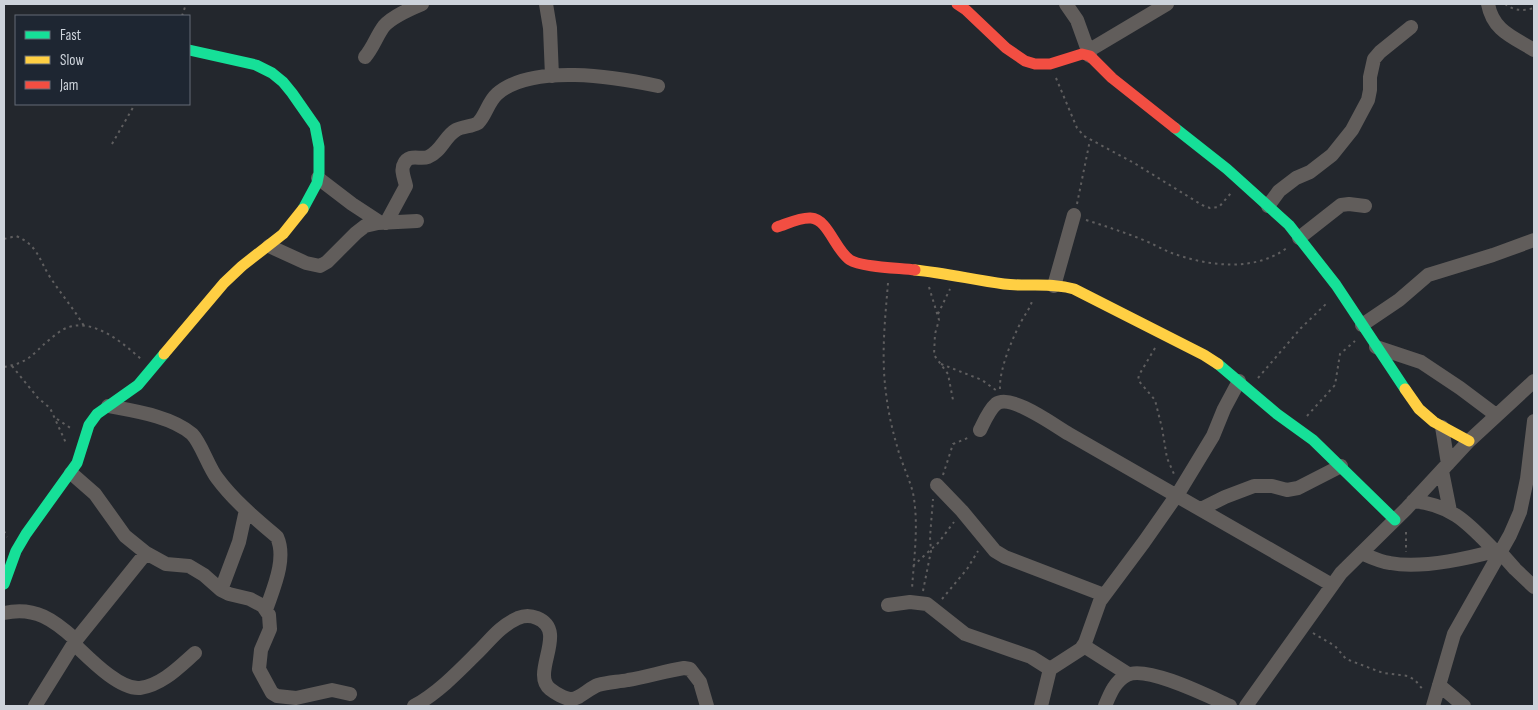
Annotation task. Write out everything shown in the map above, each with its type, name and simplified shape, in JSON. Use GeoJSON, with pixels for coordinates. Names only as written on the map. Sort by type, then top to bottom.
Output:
{"type":"FeatureCollection","features":[{"type":"Feature","properties":{"kind":"street"},"geometry":{"type":"LineString","coordinates":[[366,57],[387,23],[422,4]]}},
{"type":"Feature","properties":{"kind":"street"},"geometry":{"type":"LineString","coordinates":[[546,4],[550,28],[552,76]]}},
{"type":"Feature","properties":{"kind":"street"},"geometry":{"type":"LineString","coordinates":[[957,4],[980,22],[1006,48],[1025,61],[1035,64],[1050,64],[1082,54],[1089,54],[1167,4]]}},
{"type":"Feature","properties":{"kind":"street"},"geometry":{"type":"LineString","coordinates":[[1066,4],[1077,20],[1089,54],[1112,78],[1240,180],[1289,225],[1340,291],[1419,409],[1442,427],[1469,441]]}},
{"type":"Feature","properties":{"kind":"street"},"geometry":{"type":"LineString","coordinates":[[1488,4],[1495,22],[1501,30],[1534,50]]}},
{"type":"Feature","properties":{"kind":"street"},"geometry":{"type":"LineString","coordinates":[[1268,206],[1279,191],[1296,178],[1310,172],[1332,155],[1352,130],[1368,100],[1374,59],[1411,27]]}},
{"type":"Feature","properties":{"kind":"street"},"geometry":{"type":"LineString","coordinates":[[1065,60],[1082,31]]}},
{"type":"Feature","properties":{"kind":"street"},"geometry":{"type":"LineString","coordinates":[[4,584],[16,552],[26,534],[71,474],[77,463],[89,425],[97,414],[138,385],[224,283],[242,266],[283,234],[303,209],[312,194],[318,178],[319,147],[315,126],[283,82],[256,64],[190,50]]}},
{"type":"Feature","properties":{"kind":"street"},"geometry":{"type":"LineString","coordinates":[[384,223],[406,186],[402,167],[408,159],[429,157],[455,130],[478,123],[495,96],[510,86],[532,79],[572,74],[626,80],[658,86]]}},
{"type":"Feature","properties":{"kind":"street"},"geometry":{"type":"LineString","coordinates":[[318,178],[352,204],[384,223]]}},
{"type":"Feature","properties":{"kind":"street"},"geometry":{"type":"LineString","coordinates":[[352,204],[356,233]]}},
{"type":"Feature","properties":{"kind":"street"},"geometry":{"type":"LineString","coordinates":[[1300,238],[1341,205],[1365,206]]}},
{"type":"Feature","properties":{"kind":"street"},"geometry":{"type":"LineString","coordinates":[[1054,286],[1074,216]]}},
{"type":"Feature","properties":{"kind":"street"},"geometry":{"type":"LineString","coordinates":[[777,228],[810,218],[817,220],[824,224],[840,252],[849,261],[868,265],[961,276],[1005,284],[1054,286],[1074,289],[1204,355],[1244,385],[1277,414],[1297,426],[1341,466],[1395,520]]}},
{"type":"Feature","properties":{"kind":"street"},"geometry":{"type":"LineString","coordinates":[[269,246],[306,264],[320,266],[365,226],[417,221]]}},
{"type":"Feature","properties":{"kind":"street"},"geometry":{"type":"LineString","coordinates":[[1364,328],[1428,274],[1493,255],[1534,240]]}},
{"type":"Feature","properties":{"kind":"street"},"geometry":{"type":"LineString","coordinates":[[1376,347],[1420,362],[1460,388],[1496,415]]}},
{"type":"Feature","properties":{"kind":"street"},"geometry":{"type":"LineString","coordinates":[[1246,706],[1341,573],[1395,520],[1469,441],[1534,381]]}},
{"type":"Feature","properties":{"kind":"street"},"geometry":{"type":"LineString","coordinates":[[1041,706],[1050,669],[1082,649],[1100,601],[1178,494],[1213,436],[1224,409],[1244,385]]}},
{"type":"Feature","properties":{"kind":"street"},"geometry":{"type":"LineString","coordinates":[[980,430],[997,403],[1011,402],[1034,412],[1068,434],[1178,494],[1248,538],[1332,585]]}},
{"type":"Feature","properties":{"kind":"street"},"geometry":{"type":"LineString","coordinates":[[108,406],[160,418],[177,425],[192,435],[217,478],[246,510],[277,537],[280,562],[266,610]]}},
{"type":"Feature","properties":{"kind":"street"},"geometry":{"type":"LineString","coordinates":[[1434,705],[1454,634],[1520,512],[1527,479],[1534,421]]}},
{"type":"Feature","properties":{"kind":"street"},"geometry":{"type":"LineString","coordinates":[[1442,427],[1450,511]]}},
{"type":"Feature","properties":{"kind":"street"},"geometry":{"type":"LineString","coordinates":[[1201,509],[1254,486],[1286,490],[1298,488],[1341,466]]}},
{"type":"Feature","properties":{"kind":"street"},"geometry":{"type":"LineString","coordinates":[[71,474],[95,494],[125,536],[146,553],[166,564],[190,566],[221,590],[240,598],[258,602],[266,610],[269,615],[270,629],[261,650],[260,669],[272,693],[277,696],[296,698],[332,690],[350,694]]}},
{"type":"Feature","properties":{"kind":"street"},"geometry":{"type":"LineString","coordinates":[[937,486],[962,511],[995,551],[1005,557],[1104,595]]}},
{"type":"Feature","properties":{"kind":"street"},"geometry":{"type":"LineString","coordinates":[[1423,490],[1436,505]]}},
{"type":"Feature","properties":{"kind":"street"},"geometry":{"type":"LineString","coordinates":[[1409,505],[1436,505],[1450,511],[1459,517],[1534,587]]}},
{"type":"Feature","properties":{"kind":"street"},"geometry":{"type":"LineString","coordinates":[[221,590],[239,542],[246,510]]}},
{"type":"Feature","properties":{"kind":"street"},"geometry":{"type":"LineString","coordinates":[[36,706],[75,642],[146,553]]}},
{"type":"Feature","properties":{"kind":"street"},"geometry":{"type":"LineString","coordinates":[[1361,553],[1391,564],[1406,564],[1444,562],[1498,553]]}},
{"type":"Feature","properties":{"kind":"street"},"geometry":{"type":"LineString","coordinates":[[888,605],[916,602],[934,608],[954,627],[965,634],[1031,657],[1050,669]]}},
{"type":"Feature","properties":{"kind":"street"},"geometry":{"type":"LineString","coordinates":[[4,613],[18,610],[28,611],[43,616],[59,625],[101,669],[124,684],[133,687],[148,686],[163,679],[195,653]]}},
{"type":"Feature","properties":{"kind":"street"},"geometry":{"type":"LineString","coordinates":[[414,706],[424,701],[464,666],[497,630],[520,617],[530,615],[543,621],[550,630],[545,666],[546,682],[558,706]]}},
{"type":"Feature","properties":{"kind":"street"},"geometry":{"type":"LineString","coordinates":[[1084,646],[1128,674]]}},
{"type":"Feature","properties":{"kind":"street"},"geometry":{"type":"LineString","coordinates":[[549,688],[571,699],[596,686],[684,668],[690,669],[696,676],[707,706]]}},
{"type":"Feature","properties":{"kind":"street"},"geometry":{"type":"LineString","coordinates":[[1105,706],[1115,684],[1128,674],[1143,673],[1163,678],[1230,706]]}},
{"type":"Feature","properties":{"kind":"street"},"geometry":{"type":"LineString","coordinates":[[1439,685],[1464,706]]}},
{"type":"Feature","properties":{"kind":"path"},"geometry":{"type":"LineString","coordinates":[[1506,4],[1516,9],[1527,10],[1534,8]]}},
{"type":"Feature","properties":{"kind":"path"},"geometry":{"type":"LineString","coordinates":[[1050,64],[1077,128],[1090,140],[1134,163],[1210,208],[1219,207],[1225,202],[1240,180]]}},
{"type":"Feature","properties":{"kind":"path"},"geometry":{"type":"LineString","coordinates":[[112,144],[134,105]]}},
{"type":"Feature","properties":{"kind":"path"},"geometry":{"type":"LineString","coordinates":[[1090,140],[1074,216],[1170,252],[1222,264],[1237,265],[1259,261],[1285,250],[1300,238]]}},
{"type":"Feature","properties":{"kind":"path"},"geometry":{"type":"LineString","coordinates":[[4,239],[16,236],[30,243],[38,252],[50,276],[85,327]]}},
{"type":"Feature","properties":{"kind":"path"},"geometry":{"type":"LineString","coordinates":[[885,266],[888,283],[887,314],[883,337],[886,394],[897,447],[913,493],[916,526],[913,566],[916,602]]}},
{"type":"Feature","properties":{"kind":"path"},"geometry":{"type":"LineString","coordinates":[[923,271],[938,315]]}},
{"type":"Feature","properties":{"kind":"path"},"geometry":{"type":"LineString","coordinates":[[953,400],[948,374],[934,355],[934,350],[938,315],[949,290],[961,276]]}},
{"type":"Feature","properties":{"kind":"path"},"geometry":{"type":"LineString","coordinates":[[939,363],[982,380],[1000,394],[1002,371],[1016,332],[1032,303],[1034,286]]}},
{"type":"Feature","properties":{"kind":"path"},"geometry":{"type":"LineString","coordinates":[[1244,385],[1340,291]]}},
{"type":"Feature","properties":{"kind":"path"},"geometry":{"type":"LineString","coordinates":[[4,367],[23,363],[64,329],[85,327],[99,330],[128,347],[152,370]]}},
{"type":"Feature","properties":{"kind":"path"},"geometry":{"type":"LineString","coordinates":[[1297,426],[1335,385],[1340,354],[1364,328]]}},
{"type":"Feature","properties":{"kind":"path"},"geometry":{"type":"LineString","coordinates":[[1165,334],[1145,363],[1138,377],[1140,384],[1156,400],[1167,458],[1173,470],[1178,494]]}},
{"type":"Feature","properties":{"kind":"path"},"geometry":{"type":"LineString","coordinates":[[12,366],[38,398],[50,408],[61,429],[68,449]]}},
{"type":"Feature","properties":{"kind":"path"},"geometry":{"type":"LineString","coordinates":[[55,418],[85,437]]}},
{"type":"Feature","properties":{"kind":"path"},"geometry":{"type":"LineString","coordinates":[[916,602],[931,550],[933,496],[948,464],[954,444],[980,430]]}},
{"type":"Feature","properties":{"kind":"path"},"geometry":{"type":"LineString","coordinates":[[1406,564],[1409,505]]}},
{"type":"Feature","properties":{"kind":"path"},"geometry":{"type":"LineString","coordinates":[[913,566],[949,530],[962,511]]}},
{"type":"Feature","properties":{"kind":"path"},"geometry":{"type":"LineString","coordinates":[[934,608],[967,569],[985,540]]}},
{"type":"Feature","properties":{"kind":"path"},"geometry":{"type":"LineString","coordinates":[[1302,627],[1330,641],[1346,659],[1383,673],[1402,674],[1415,680],[1434,705]]}},
{"type":"Feature","properties":{"kind":"traffic: fast"},"geometry":{"type":"LineString","coordinates":[[190,50],[256,65],[272,73],[292,93],[315,126],[319,147],[317,183],[303,209]]}},
{"type":"Feature","properties":{"kind":"traffic: fast"},"geometry":{"type":"LineString","coordinates":[[1175,128],[1227,169],[1289,225],[1336,285],[1405,389]]}},
{"type":"Feature","properties":{"kind":"traffic: fast"},"geometry":{"type":"LineString","coordinates":[[4,584],[16,551],[26,534],[77,463],[89,425],[97,414],[138,385],[164,354]]}},
{"type":"Feature","properties":{"kind":"traffic: fast"},"geometry":{"type":"LineString","coordinates":[[1218,364],[1277,414],[1313,440],[1395,520]]}},
{"type":"Feature","properties":{"kind":"traffic: slow"},"geometry":{"type":"LineString","coordinates":[[164,354],[224,283],[242,266],[283,234],[303,209]]}},
{"type":"Feature","properties":{"kind":"traffic: slow"},"geometry":{"type":"LineString","coordinates":[[915,270],[1004,284],[1057,286],[1074,289],[1204,355],[1218,364]]}},
{"type":"Feature","properties":{"kind":"traffic: slow"},"geometry":{"type":"LineString","coordinates":[[1405,389],[1419,409],[1434,422],[1469,441]]}},
{"type":"Feature","properties":{"kind":"traffic: jam"},"geometry":{"type":"LineString","coordinates":[[957,4],[966,10],[1006,48],[1025,61],[1035,64],[1050,64],[1082,54],[1090,56],[1112,78],[1175,128]]}},
{"type":"Feature","properties":{"kind":"traffic: jam"},"geometry":{"type":"LineString","coordinates":[[777,227],[811,218],[817,220],[827,229],[850,260],[871,266],[915,270]]}}]}
